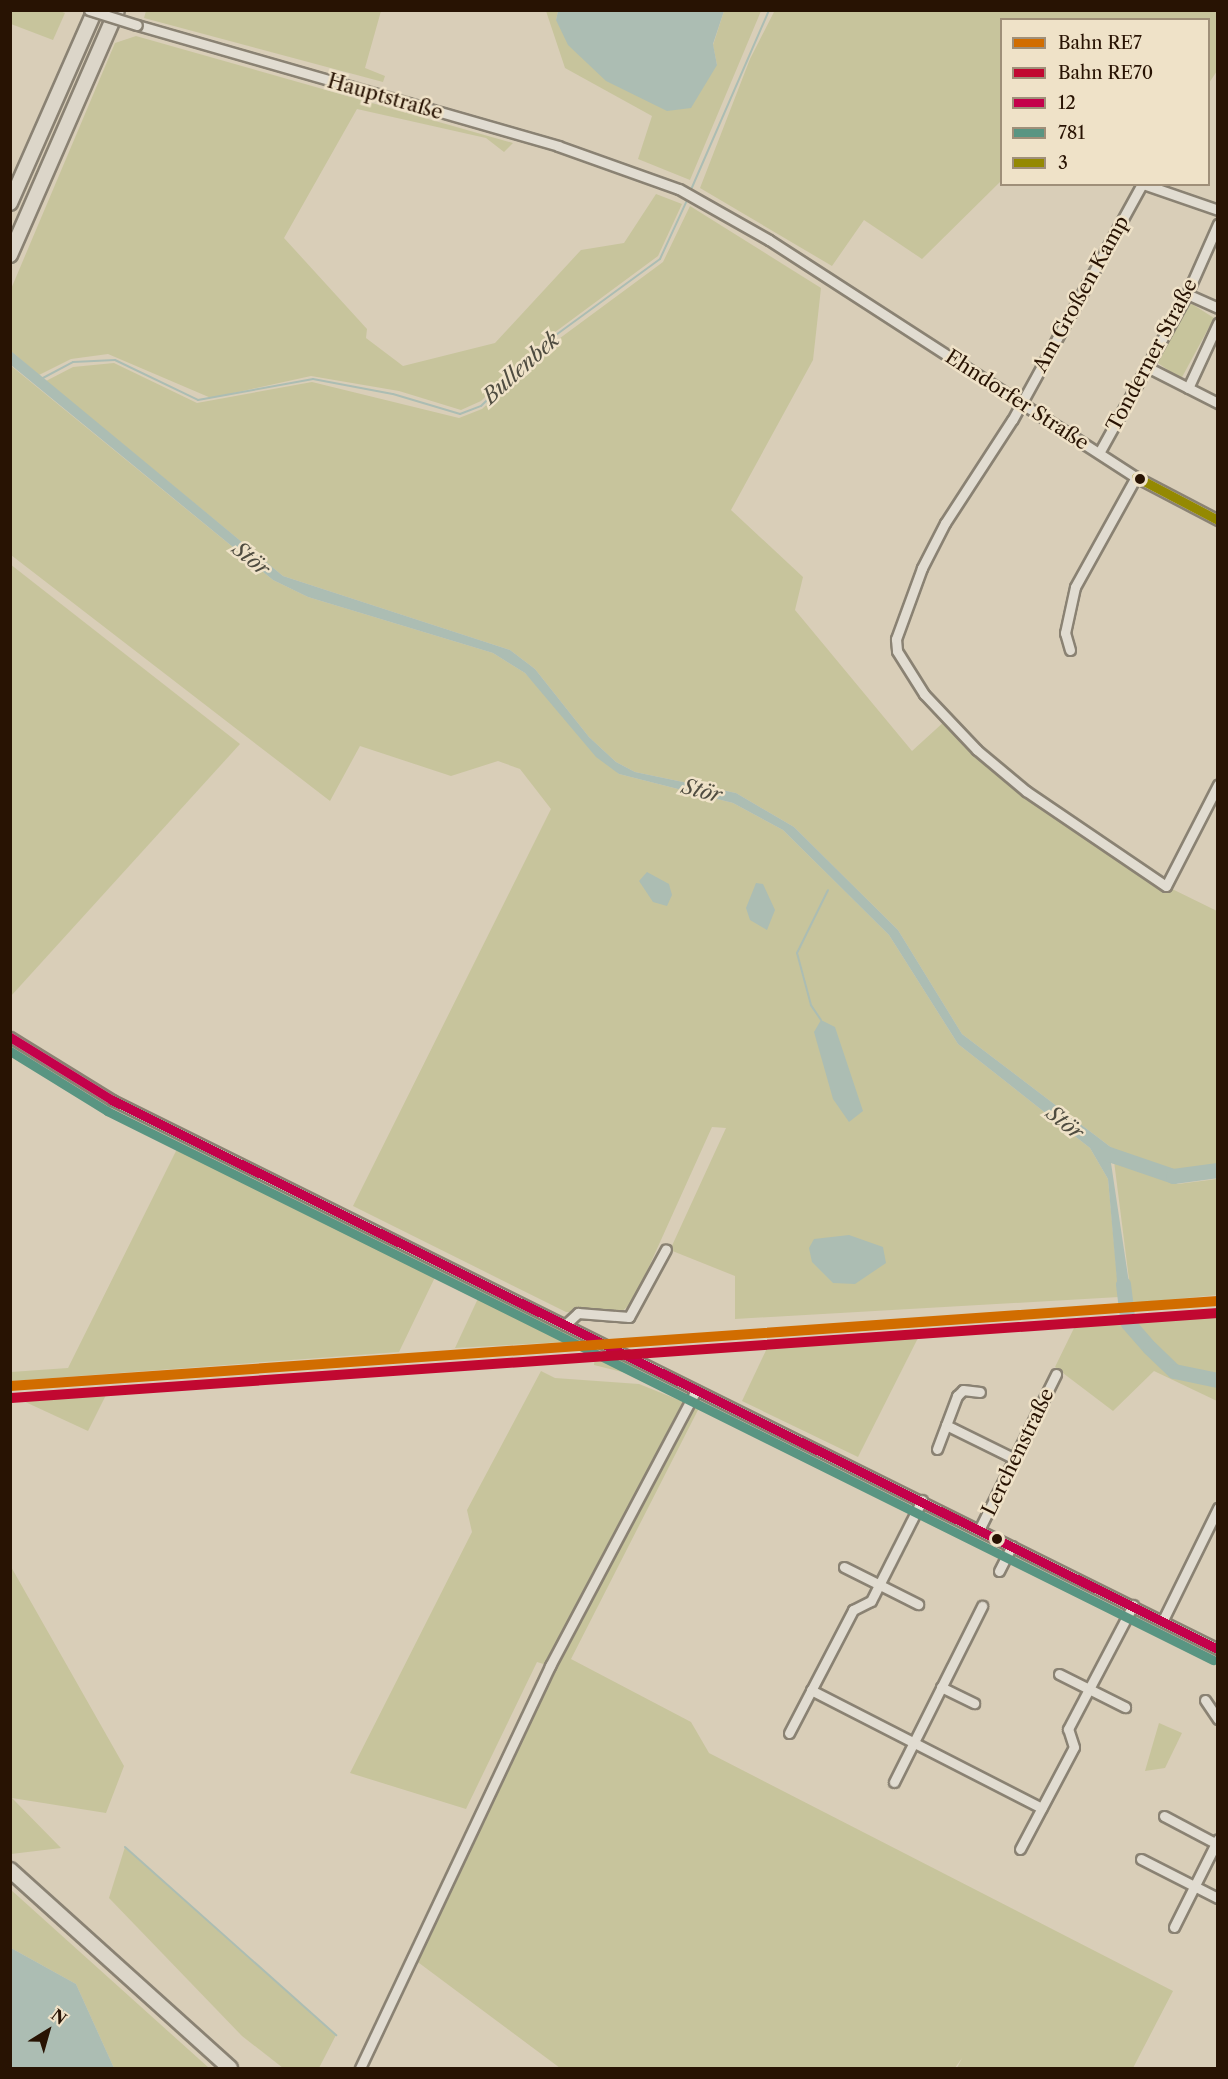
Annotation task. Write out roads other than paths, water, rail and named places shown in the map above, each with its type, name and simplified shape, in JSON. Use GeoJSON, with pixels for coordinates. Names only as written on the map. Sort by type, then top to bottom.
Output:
{"type":"FeatureCollection","features":[{"type":"Feature","properties":{"kind":"highway"},"geometry":{"type":"LineString","coordinates":[[10,204],[95,10]]}},
{"type":"Feature","properties":{"kind":"highway"},"geometry":{"type":"LineString","coordinates":[[10,255],[117,10]]}},
{"type":"Feature","properties":{"kind":"highway"},"geometry":{"type":"LineString","coordinates":[[10,1870],[230,2068]]}},
{"type":"Feature","properties":{"kind":"street","name":"Hauptstraße"},"geometry":{"type":"LineString","coordinates":[[89,10],[558,146],[679,189],[702,200]]}},
{"type":"Feature","properties":{"kind":"street","name":"Am Großen Kamp"},"geometry":{"type":"LineString","coordinates":[[1141,186],[1021,403],[922,568],[896,639],[897,651],[924,694],[977,750],[1026,791],[1166,886],[1216,790]]}},
{"type":"Feature","properties":{"kind":"street","name":"Am Großen Kamp"},"geometry":{"type":"LineString","coordinates":[[1148,186],[1218,210]]}},
{"type":"Feature","properties":{"kind":"street","name":"Ehndorfer Straße"},"geometry":{"type":"LineString","coordinates":[[702,200],[1136,477],[1218,520]]}},
{"type":"Feature","properties":{"kind":"street","name":"Tonderner Straße"},"geometry":{"type":"LineString","coordinates":[[1099,453],[1187,294],[1218,224]]}},
{"type":"Feature","properties":{"kind":"street"},"geometry":{"type":"LineString","coordinates":[[1187,294],[1218,308]]}},
{"type":"Feature","properties":{"kind":"street"},"geometry":{"type":"LineString","coordinates":[[1188,388],[1218,323]]}},
{"type":"Feature","properties":{"kind":"street"},"geometry":{"type":"LineString","coordinates":[[1147,367],[1218,403]]}},
{"type":"Feature","properties":{"kind":"street"},"geometry":{"type":"LineString","coordinates":[[1070,650],[1065,633],[1075,587],[1136,477]]}},
{"type":"Feature","properties":{"kind":"street"},"geometry":{"type":"LineString","coordinates":[[10,1037],[112,1100],[922,1500],[1218,1649]]}},
{"type":"Feature","properties":{"kind":"street"},"geometry":{"type":"LineString","coordinates":[[565,1325],[578,1313],[629,1317],[666,1249]]}},
{"type":"Feature","properties":{"kind":"street","name":"Lerchenstraße"},"geometry":{"type":"LineString","coordinates":[[979,1530],[1056,1374]]}},
{"type":"Feature","properties":{"kind":"street"},"geometry":{"type":"LineString","coordinates":[[360,2068],[550,1666],[696,1390]]}},
{"type":"Feature","properties":{"kind":"street"},"geometry":{"type":"LineString","coordinates":[[937,1449],[963,1390],[980,1392]]}},
{"type":"Feature","properties":{"kind":"street"},"geometry":{"type":"LineString","coordinates":[[946,1425],[1015,1459]]}},
{"type":"Feature","properties":{"kind":"street"},"geometry":{"type":"LineString","coordinates":[[789,1733],[853,1610],[871,1601],[922,1500]]}},
{"type":"Feature","properties":{"kind":"street"},"geometry":{"type":"LineString","coordinates":[[1163,1620],[1218,1509]]}},
{"type":"Feature","properties":{"kind":"street"},"geometry":{"type":"LineString","coordinates":[[999,1570],[1012,1546]]}},
{"type":"Feature","properties":{"kind":"street"},"geometry":{"type":"LineString","coordinates":[[844,1567],[918,1604]]}},
{"type":"Feature","properties":{"kind":"street"},"geometry":{"type":"LineString","coordinates":[[1020,1849],[1074,1747],[1068,1729],[1133,1605]]}},
{"type":"Feature","properties":{"kind":"street"},"geometry":{"type":"LineString","coordinates":[[894,1782],[982,1606]]}},
{"type":"Feature","properties":{"kind":"street"},"geometry":{"type":"LineString","coordinates":[[1059,1674],[1125,1707]]}},
{"type":"Feature","properties":{"kind":"street"},"geometry":{"type":"LineString","coordinates":[[941,1687],[974,1703]]}},
{"type":"Feature","properties":{"kind":"street"},"geometry":{"type":"LineString","coordinates":[[811,1690],[1042,1808]]}},
{"type":"Feature","properties":{"kind":"street"},"geometry":{"type":"LineString","coordinates":[[1205,1700],[1218,1719]]}},
{"type":"Feature","properties":{"kind":"street"},"geometry":{"type":"LineString","coordinates":[[1164,1816],[1216,1841],[1174,1927]]}},
{"type":"Feature","properties":{"kind":"street"},"geometry":{"type":"LineString","coordinates":[[1141,1859],[1218,1898]]}},
{"type":"Feature","properties":{"kind":"water"},"geometry":{"type":"Polygon","coordinates":[[[558,11],[724,11],[713,44],[717,65],[691,108],[667,111],[606,81],[568,45],[556,20],[558,11]]]}},
{"type":"Feature","properties":{"kind":"water"},"geometry":{"type":"Polygon","coordinates":[[[11,351],[283,576],[510,650],[535,669],[589,737],[616,762],[635,772],[736,793],[794,827],[898,930],[962,1034],[1125,1158],[1123,1166],[1111,1163],[1132,1303],[1119,1304],[1108,1179],[1090,1148],[958,1044],[889,935],[783,830],[733,803],[619,774],[596,757],[525,673],[493,653],[308,597],[273,580],[11,365],[11,351]]]}},
{"type":"Feature","properties":{"kind":"water"},"geometry":{"type":"Polygon","coordinates":[[[647,872],[669,884],[672,895],[667,906],[653,902],[639,881],[647,872]]]}},
{"type":"Feature","properties":{"kind":"water"},"geometry":{"type":"Polygon","coordinates":[[[756,883],[763,884],[775,910],[767,930],[750,920],[746,908],[756,883]]]}},
{"type":"Feature","properties":{"kind":"water"},"geometry":{"type":"Polygon","coordinates":[[[821,1020],[835,1027],[863,1111],[849,1122],[833,1099],[814,1032],[821,1020]]]}},
{"type":"Feature","properties":{"kind":"water"},"geometry":{"type":"Polygon","coordinates":[[[849,1235],[883,1247],[886,1263],[855,1284],[833,1283],[812,1262],[809,1248],[814,1239],[849,1235]]]}},
{"type":"Feature","properties":{"kind":"water"},"geometry":{"type":"Polygon","coordinates":[[[11,1948],[76,1984],[114,2068],[11,2068],[11,1948]]]}},
{"type":"Feature","properties":{"kind":"waterway","name":"Bullenbek"},"geometry":{"type":"LineString","coordinates":[[690,192],[769,10]]}},
{"type":"Feature","properties":{"kind":"waterway","name":"Bullenbek"},"geometry":{"type":"LineString","coordinates":[[41,379],[73,362],[115,360],[198,400],[313,379],[393,394],[460,414],[481,406],[549,340],[660,259],[688,198]]}},
{"type":"Feature","properties":{"kind":"waterway"},"geometry":{"type":"LineString","coordinates":[[821,1020],[811,1005],[797,953],[828,890]]}},
{"type":"Feature","properties":{"kind":"waterway"},"geometry":{"type":"LineString","coordinates":[[1106,1153],[1173,1176],[1218,1170]]}},
{"type":"Feature","properties":{"kind":"waterway","name":"Stör"},"geometry":{"type":"LineString","coordinates":[[1123,1284],[1128,1323],[1150,1348],[1174,1371],[1218,1380]]}},
{"type":"Feature","properties":{"kind":"waterway"},"geometry":{"type":"LineString","coordinates":[[125,1847],[336,2035]]}},
{"type":"Feature","properties":{"kind":"rail line","name":"RE7"},"geometry":{"type":"LineString","coordinates":[[10,1386],[1218,1301]]}},
{"type":"Feature","properties":{"kind":"rail line","name":"RE70"},"geometry":{"type":"LineString","coordinates":[[11,1398],[1218,1313]]}}]}
